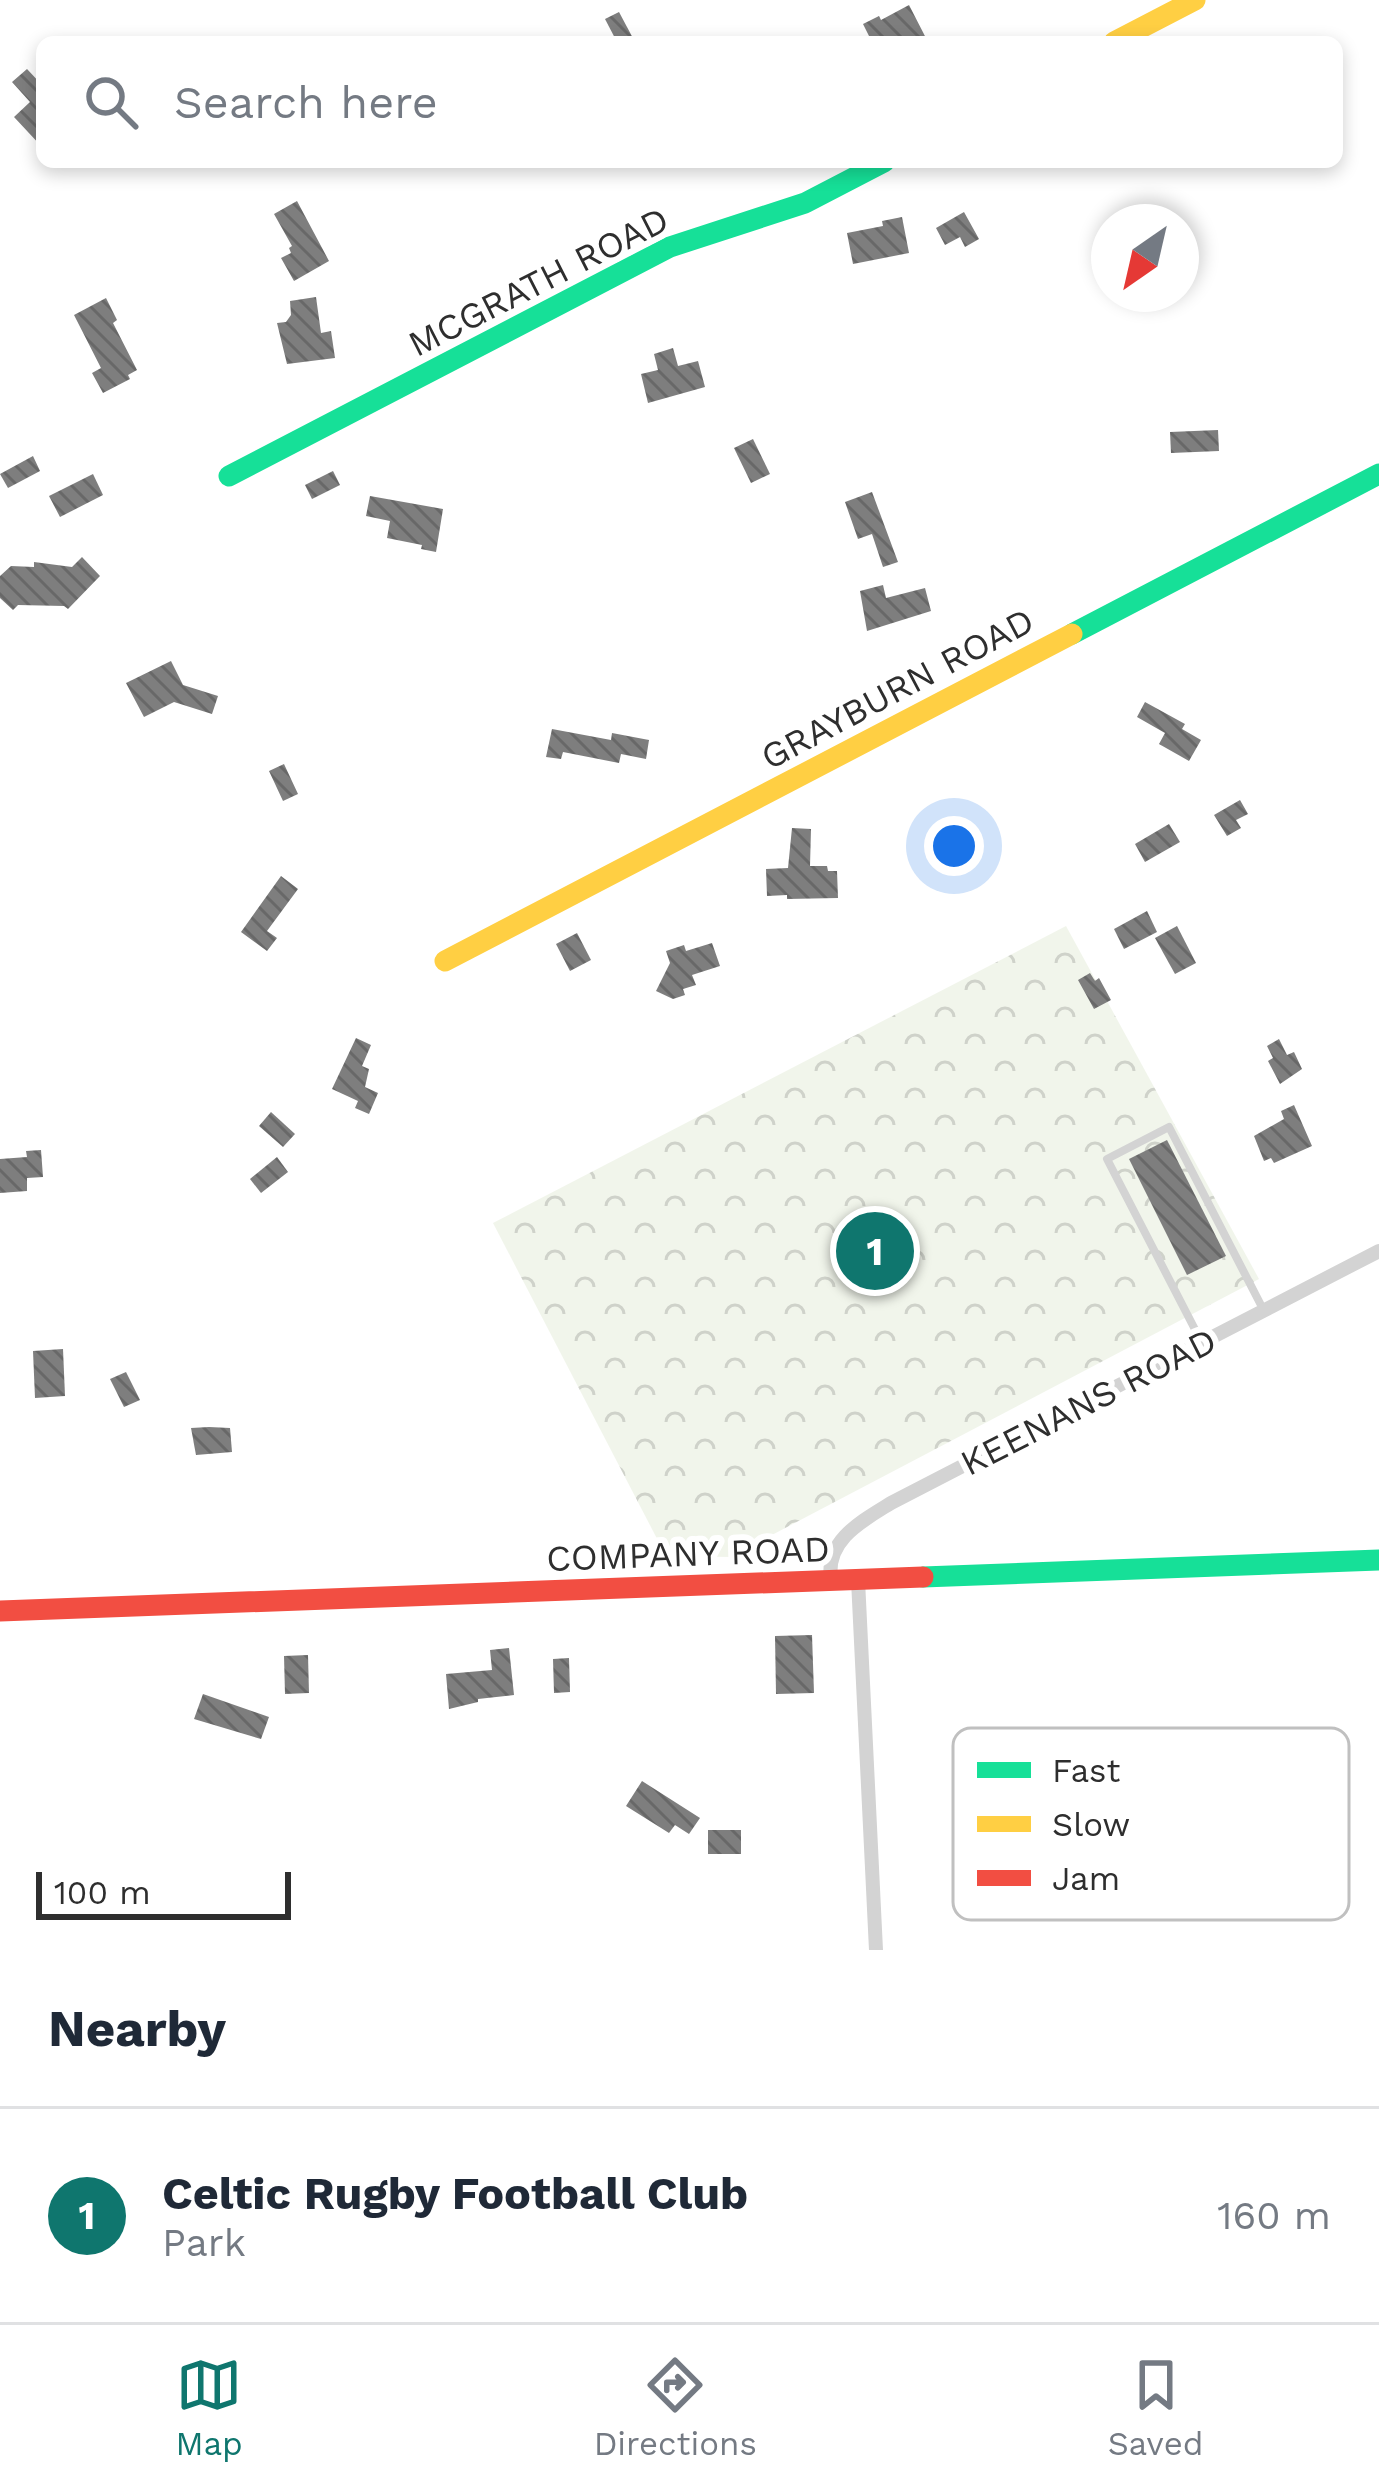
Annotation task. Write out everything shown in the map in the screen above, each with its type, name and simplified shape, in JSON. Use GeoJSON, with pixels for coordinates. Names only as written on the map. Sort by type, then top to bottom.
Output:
{"type":"FeatureCollection","features":[{"type":"Feature","properties":{"kind":"street"},"geometry":{"type":"LineString","coordinates":[[1126,36],[1195,0]]}},
{"type":"Feature","properties":{"kind":"street","name":"MCGRATH ROAD"},"geometry":{"type":"LineString","coordinates":[[229,476],[670,247],[805,203],[872,168]]}},
{"type":"Feature","properties":{"kind":"street","name":"GRAYBURN ROAD"},"geometry":{"type":"LineString","coordinates":[[445,961],[1379,474]]}},
{"type":"Feature","properties":{"kind":"street","name":"KEENANS ROAD"},"geometry":{"type":"LineString","coordinates":[[831,1580],[829,1569],[836,1548],[862,1521],[1379,1251]]}},
{"type":"Feature","properties":{"kind":"street","name":"COMPANY ROAD"},"geometry":{"type":"LineString","coordinates":[[0,1611],[1379,1560]]}},
{"type":"Feature","properties":{"kind":"street"},"geometry":{"type":"LineString","coordinates":[[858,1580],[876,1950]]}},
{"type":"Feature","properties":{"kind":"lane"},"geometry":{"type":"LineString","coordinates":[[1202,1343],[1107,1159],[1169,1127],[1264,1311]]}},
{"type":"Feature","properties":{"kind":"green space"},"geometry":{"type":"Polygon","coordinates":[[[1066,926],[1259,1279],[730,1557],[666,1556],[493,1223],[1066,926]]]}},
{"type":"Feature","properties":{"kind":"building"},"geometry":{"type":"Polygon","coordinates":[[[909,5],[925,36],[869,36],[863,24],[879,16],[881,20],[909,5]]]}},
{"type":"Feature","properties":{"kind":"building"},"geometry":{"type":"Polygon","coordinates":[[[619,12],[632,36],[614,36],[605,19],[619,12]]]}},
{"type":"Feature","properties":{"kind":"building"},"geometry":{"type":"Polygon","coordinates":[[[27,69],[36,79],[36,141],[14,117],[30,102],[12,82],[27,69]]]}},
{"type":"Feature","properties":{"kind":"building"},"geometry":{"type":"Polygon","coordinates":[[[297,201],[329,261],[294,281],[281,258],[291,253],[292,246],[274,214],[297,201]]]}},
{"type":"Feature","properties":{"kind":"building"},"geometry":{"type":"Polygon","coordinates":[[[964,212],[979,239],[965,247],[960,237],[945,245],[936,228],[964,212]]]}},
{"type":"Feature","properties":{"kind":"building"},"geometry":{"type":"Polygon","coordinates":[[[902,217],[909,253],[853,264],[847,233],[902,217]]]}},
{"type":"Feature","properties":{"kind":"building"},"geometry":{"type":"Polygon","coordinates":[[[316,297],[321,333],[331,331],[335,358],[287,364],[277,323],[291,315],[290,301],[316,297]]]}},
{"type":"Feature","properties":{"kind":"building"},"geometry":{"type":"Polygon","coordinates":[[[106,298],[137,370],[103,393],[92,373],[101,368],[74,315],[106,298]]]}},
{"type":"Feature","properties":{"kind":"building"},"geometry":{"type":"Polygon","coordinates":[[[673,348],[678,366],[698,361],[705,387],[648,403],[641,374],[658,370],[654,354],[673,348]]]}},
{"type":"Feature","properties":{"kind":"building"},"geometry":{"type":"Polygon","coordinates":[[[1218,430],[1219,451],[1171,453],[1170,432],[1218,430]]]}},
{"type":"Feature","properties":{"kind":"building"},"geometry":{"type":"Polygon","coordinates":[[[753,439],[770,474],[751,483],[734,448],[753,439]]]}},
{"type":"Feature","properties":{"kind":"building"},"geometry":{"type":"Polygon","coordinates":[[[33,456],[40,471],[8,488],[0,474],[33,456]]]}},
{"type":"Feature","properties":{"kind":"building"},"geometry":{"type":"Polygon","coordinates":[[[333,471],[340,485],[312,499],[305,485],[333,471]]]}},
{"type":"Feature","properties":{"kind":"building"},"geometry":{"type":"Polygon","coordinates":[[[93,474],[103,495],[60,517],[49,496],[93,474]]]}},
{"type":"Feature","properties":{"kind":"building"},"geometry":{"type":"Polygon","coordinates":[[[872,492],[898,562],[883,567],[872,534],[858,539],[845,502],[872,492]]]}},
{"type":"Feature","properties":{"kind":"building"},"geometry":{"type":"Polygon","coordinates":[[[370,496],[443,509],[436,552],[387,538],[390,521],[366,516],[370,496]]]}},
{"type":"Feature","properties":{"kind":"building"},"geometry":{"type":"Polygon","coordinates":[[[82,557],[100,576],[68,609],[18,605],[13,610],[0,598],[0,576],[11,566],[34,567],[34,562],[72,567],[82,557]]]}},
{"type":"Feature","properties":{"kind":"building"},"geometry":{"type":"Polygon","coordinates":[[[883,585],[886,598],[925,588],[931,611],[867,631],[860,591],[883,585]]]}},
{"type":"Feature","properties":{"kind":"building"},"geometry":{"type":"Polygon","coordinates":[[[171,661],[183,685],[218,696],[212,714],[174,702],[144,717],[126,683],[171,661]]]}},
{"type":"Feature","properties":{"kind":"building"},"geometry":{"type":"Polygon","coordinates":[[[1145,702],[1185,724],[1182,729],[1201,740],[1189,761],[1159,744],[1165,733],[1137,717],[1145,702]]]}},
{"type":"Feature","properties":{"kind":"building"},"geometry":{"type":"Polygon","coordinates":[[[552,729],[611,740],[612,733],[649,740],[646,759],[621,754],[619,763],[563,752],[561,759],[546,757],[552,729]]]}},
{"type":"Feature","properties":{"kind":"building"},"geometry":{"type":"Polygon","coordinates":[[[284,764],[298,794],[283,801],[269,771],[284,764]]]}},
{"type":"Feature","properties":{"kind":"building"},"geometry":{"type":"Polygon","coordinates":[[[1240,800],[1248,814],[1236,820],[1241,828],[1227,836],[1214,815],[1240,800]]]}},
{"type":"Feature","properties":{"kind":"building"},"geometry":{"type":"Polygon","coordinates":[[[1169,824],[1180,842],[1145,862],[1135,844],[1169,824]]]}},
{"type":"Feature","properties":{"kind":"building"},"geometry":{"type":"Polygon","coordinates":[[[792,828],[811,829],[810,866],[837,871],[838,898],[767,896],[766,869],[788,868],[792,828]]]}},
{"type":"Feature","properties":{"kind":"building"},"geometry":{"type":"Polygon","coordinates":[[[281,876],[298,889],[267,931],[277,938],[267,951],[241,932],[281,876]]]}},
{"type":"Feature","properties":{"kind":"building"},"geometry":{"type":"Polygon","coordinates":[[[1147,911],[1157,932],[1124,949],[1114,929],[1147,911]]]}},
{"type":"Feature","properties":{"kind":"building"},"geometry":{"type":"Polygon","coordinates":[[[1177,926],[1196,963],[1175,974],[1155,938],[1177,926]]]}},
{"type":"Feature","properties":{"kind":"building"},"geometry":{"type":"Polygon","coordinates":[[[577,933],[591,960],[570,971],[556,944],[577,933]]]}},
{"type":"Feature","properties":{"kind":"building"},"geometry":{"type":"Polygon","coordinates":[[[712,943],[720,966],[692,975],[696,985],[683,989],[685,995],[673,999],[656,991],[670,963],[666,951],[712,943]]]}},
{"type":"Feature","properties":{"kind":"building"},"geometry":{"type":"Polygon","coordinates":[[[1090,973],[1095,981],[1099,978],[1111,1000],[1094,1009],[1078,980],[1090,973]]]}},
{"type":"Feature","properties":{"kind":"building"},"geometry":{"type":"Polygon","coordinates":[[[356,1038],[371,1045],[362,1066],[369,1069],[365,1087],[378,1093],[369,1114],[355,1108],[358,1101],[332,1089],[356,1038]]]}},
{"type":"Feature","properties":{"kind":"building"},"geometry":{"type":"Polygon","coordinates":[[[1279,1039],[1287,1055],[1294,1052],[1302,1069],[1280,1084],[1268,1061],[1273,1058],[1267,1046],[1279,1039]]]}},
{"type":"Feature","properties":{"kind":"building"},"geometry":{"type":"Polygon","coordinates":[[[1294,1105],[1312,1146],[1274,1163],[1271,1158],[1264,1161],[1254,1136],[1284,1119],[1281,1111],[1294,1105]]]}},
{"type":"Feature","properties":{"kind":"building"},"geometry":{"type":"Polygon","coordinates":[[[271,1112],[295,1134],[283,1147],[259,1126],[271,1112]]]}},
{"type":"Feature","properties":{"kind":"building"},"geometry":{"type":"Polygon","coordinates":[[[1167,1140],[1226,1256],[1187,1275],[1129,1159],[1167,1140]]]}},
{"type":"Feature","properties":{"kind":"building"},"geometry":{"type":"Polygon","coordinates":[[[41,1150],[43,1177],[27,1178],[27,1191],[0,1193],[0,1159],[27,1157],[26,1151],[41,1150]]]}},
{"type":"Feature","properties":{"kind":"building"},"geometry":{"type":"Polygon","coordinates":[[[277,1157],[288,1172],[261,1193],[250,1179],[277,1157]]]}},
{"type":"Feature","properties":{"kind":"building"},"geometry":{"type":"Polygon","coordinates":[[[63,1349],[65,1396],[35,1398],[33,1351],[63,1349]]]}},
{"type":"Feature","properties":{"kind":"building"},"geometry":{"type":"Polygon","coordinates":[[[126,1372],[140,1400],[124,1407],[110,1379],[126,1372]]]}},
{"type":"Feature","properties":{"kind":"building"},"geometry":{"type":"Polygon","coordinates":[[[191,1428],[230,1428],[232,1452],[196,1455],[191,1428]]]}},
{"type":"Feature","properties":{"kind":"building"},"geometry":{"type":"Polygon","coordinates":[[[812,1635],[814,1693],[776,1694],[775,1636],[812,1635]]]}},
{"type":"Feature","properties":{"kind":"building"},"geometry":{"type":"Polygon","coordinates":[[[509,1648],[514,1695],[478,1699],[449,1709],[446,1674],[492,1670],[490,1650],[509,1648]]]}},
{"type":"Feature","properties":{"kind":"building"},"geometry":{"type":"Polygon","coordinates":[[[308,1655],[309,1693],[285,1694],[284,1656],[308,1655]]]}},
{"type":"Feature","properties":{"kind":"building"},"geometry":{"type":"Polygon","coordinates":[[[569,1658],[570,1692],[554,1693],[553,1659],[569,1658]]]}},
{"type":"Feature","properties":{"kind":"building"},"geometry":{"type":"Polygon","coordinates":[[[203,1694],[269,1717],[261,1739],[194,1719],[203,1694]]]}},
{"type":"Feature","properties":{"kind":"building"},"geometry":{"type":"Polygon","coordinates":[[[642,1781],[700,1818],[689,1834],[675,1825],[669,1833],[626,1806],[642,1781]]]}},
{"type":"Feature","properties":{"kind":"building"},"geometry":{"type":"Polygon","coordinates":[[[708,1830],[741,1830],[741,1854],[708,1854],[708,1830]]]}},
{"type":"Feature","properties":{"kind":"traffic: fast"},"geometry":{"type":"LineString","coordinates":[[229,476],[670,247],[805,203],[872,168]]}},
{"type":"Feature","properties":{"kind":"traffic: fast"},"geometry":{"type":"LineString","coordinates":[[1072,634],[1379,474]]}},
{"type":"Feature","properties":{"kind":"traffic: fast"},"geometry":{"type":"LineString","coordinates":[[923,1577],[1379,1560]]}},
{"type":"Feature","properties":{"kind":"traffic: slow"},"geometry":{"type":"LineString","coordinates":[[1126,36],[1195,0]]}},
{"type":"Feature","properties":{"kind":"traffic: slow"},"geometry":{"type":"LineString","coordinates":[[445,961],[1072,634]]}},
{"type":"Feature","properties":{"kind":"traffic: jam"},"geometry":{"type":"LineString","coordinates":[[0,1611],[923,1577]]}},
{"type":"Feature","properties":{"kind":"place","name":"Celtic Rugby Football Club"},"geometry":{"type":"Point","coordinates":[875,1251]}}]}
